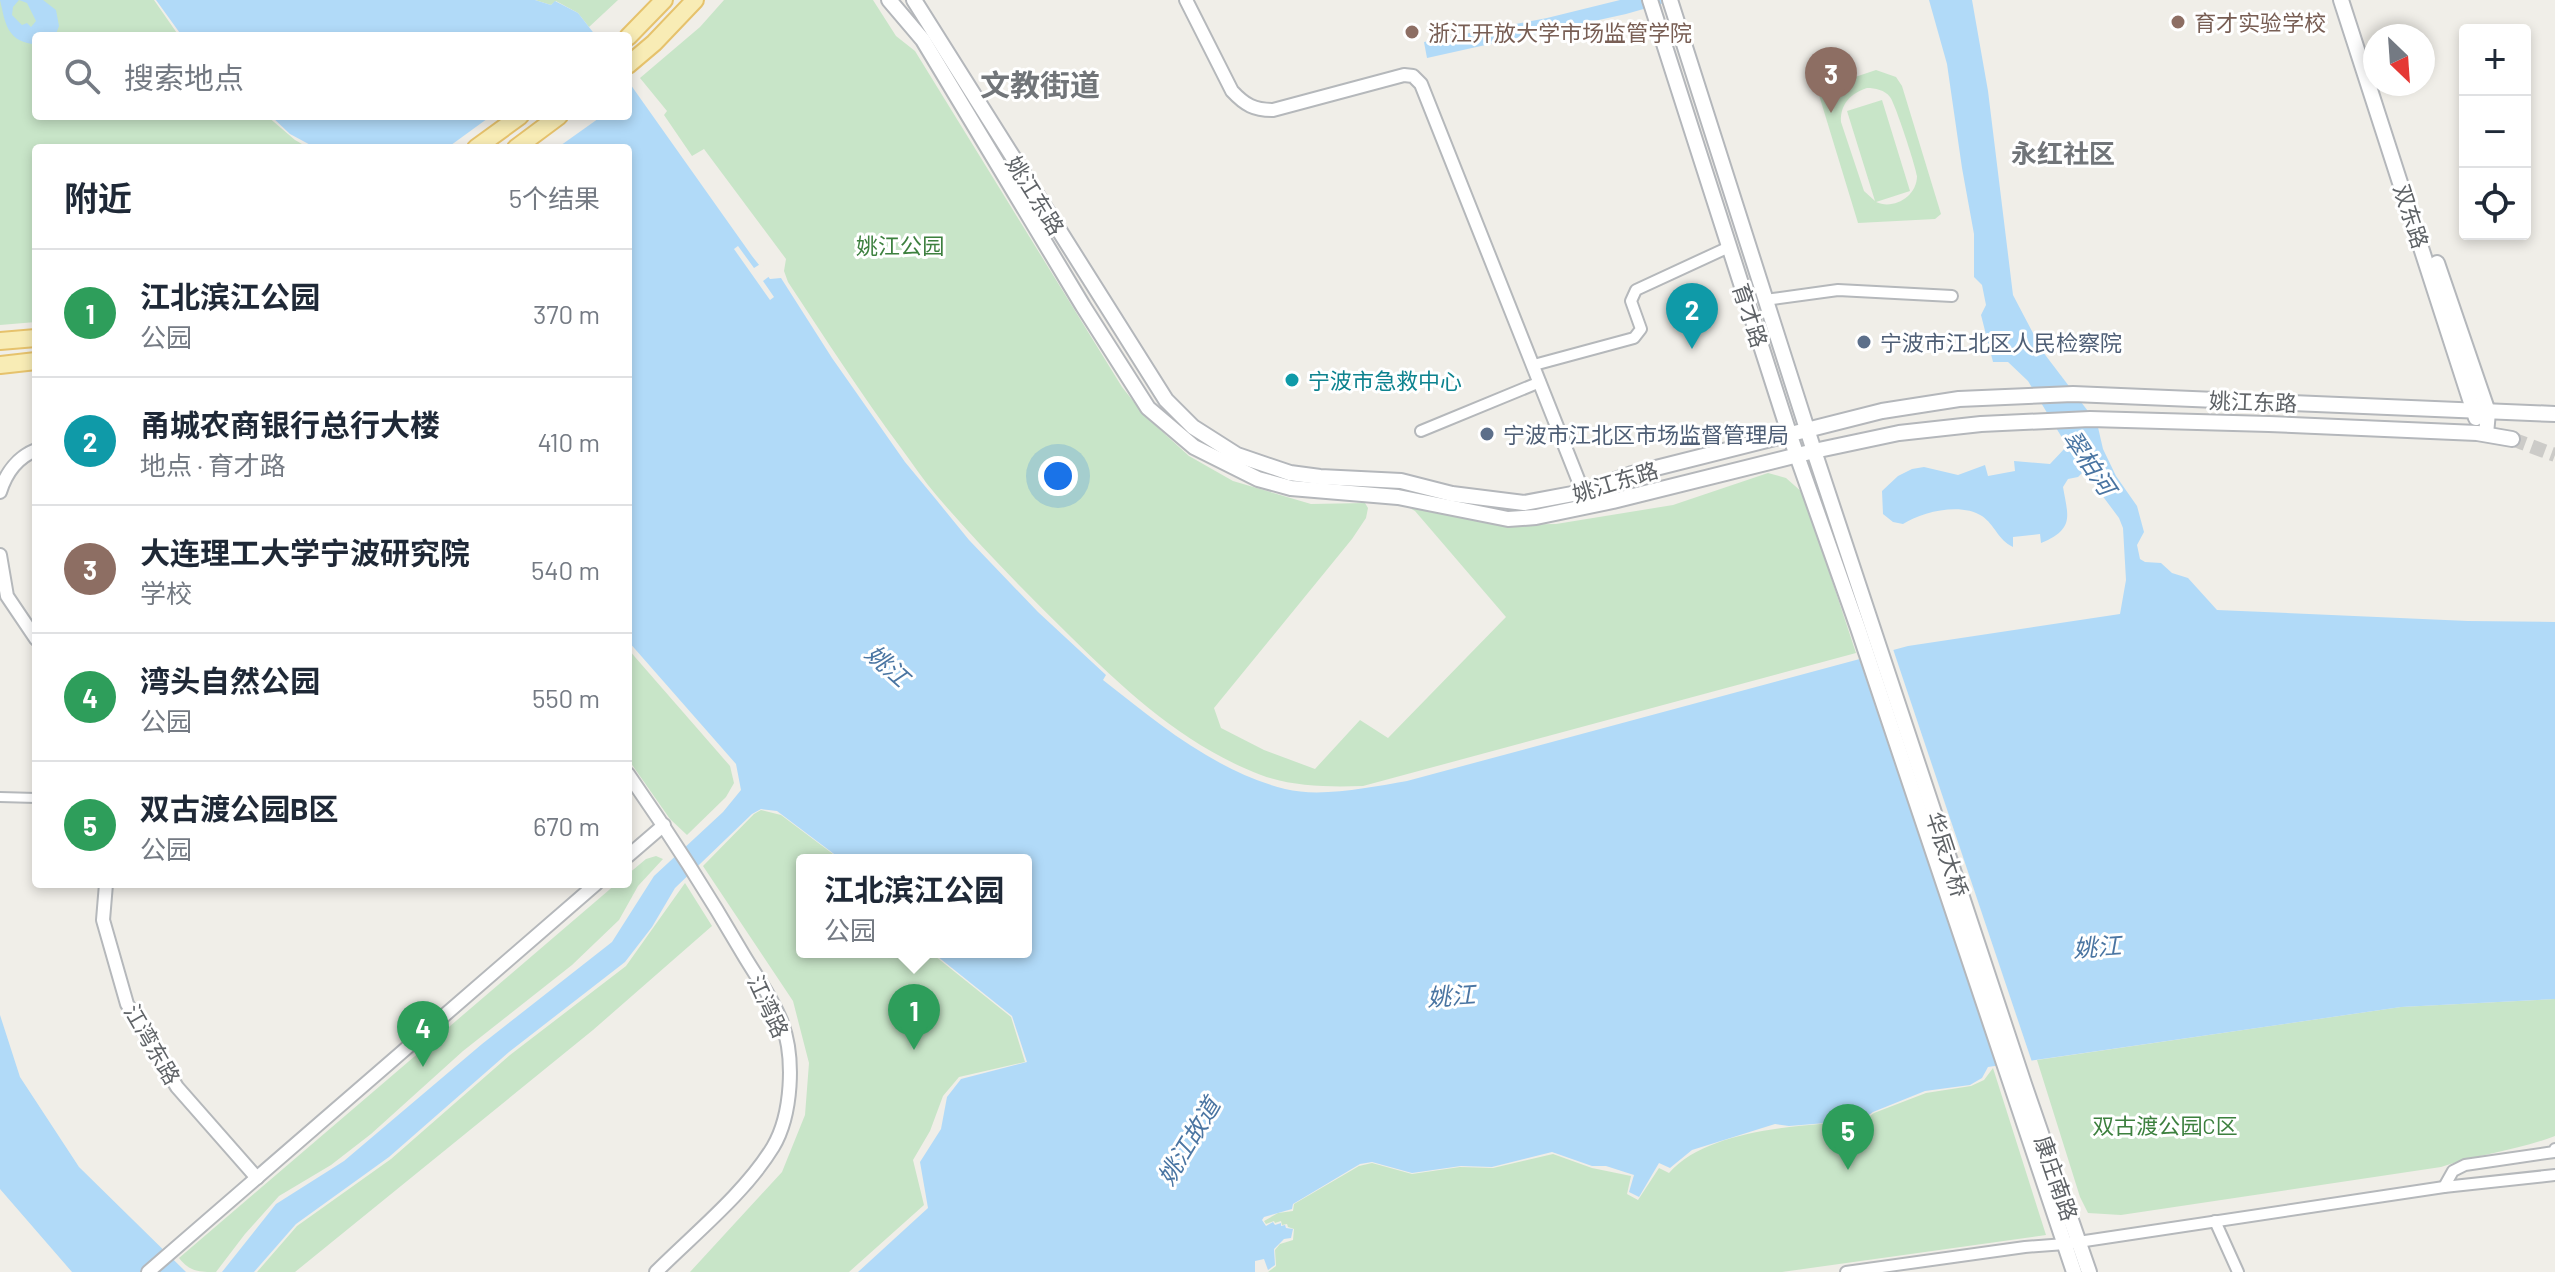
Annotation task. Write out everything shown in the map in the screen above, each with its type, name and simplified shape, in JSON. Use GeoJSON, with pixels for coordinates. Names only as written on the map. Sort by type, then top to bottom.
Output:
{"type":"FeatureCollection","features":[{"type":"Feature","properties":{"kind":"main road"},"geometry":{"type":"LineString","coordinates":[[632,33],[664,0]]}},
{"type":"Feature","properties":{"kind":"main road"},"geometry":{"type":"LineString","coordinates":[[632,62],[695,0]]}},
{"type":"Feature","properties":{"kind":"main road"},"geometry":{"type":"LineString","coordinates":[[663,33],[685,21],[707,0]]}},
{"type":"Feature","properties":{"kind":"main road","name":"姚江东路"},"geometry":{"type":"LineString","coordinates":[[889,0],[923,40],[1148,408],[1194,447],[1223,464],[1258,479],[1291,488],[1398,497],[1508,519],[1536,517],[1613,501],[1899,433],[1981,424],[2090,419],[2482,434],[2512,439]]}},
{"type":"Feature","properties":{"kind":"main road","name":"姚江东路"},"geometry":{"type":"LineString","coordinates":[[914,0],[1166,400],[1193,427],[1237,455],[1290,473],[1401,481],[1452,494],[1524,503],[1583,492],[1632,474],[1882,411],[1959,399],[2020,396],[2073,394],[2555,414]]}},
{"type":"Feature","properties":{"kind":"main road","name":"育才路"},"geometry":{"type":"LineString","coordinates":[[1650,0],[1789,433],[1865,626]]}},
{"type":"Feature","properties":{"kind":"main road","name":"育才路"},"geometry":{"type":"LineString","coordinates":[[1670,0],[1814,451],[1865,626]]}},
{"type":"Feature","properties":{"kind":"main road","name":"双东路"},"geometry":{"type":"LineString","coordinates":[[2341,0],[2482,412]]}},
{"type":"Feature","properties":{"kind":"main road"},"geometry":{"type":"LineString","coordinates":[[2350,0],[2363,40]]}},
{"type":"Feature","properties":{"kind":"main road","name":"双东路"},"geometry":{"type":"LineString","coordinates":[[2381,96],[2482,412],[2482,434]]}},
{"type":"Feature","properties":{"kind":"main road"},"geometry":{"type":"LineString","coordinates":[[482,144],[514,120]]}},
{"type":"Feature","properties":{"kind":"main road"},"geometry":{"type":"LineString","coordinates":[[521,144],[554,120]]}},
{"type":"Feature","properties":{"kind":"main road"},"geometry":{"type":"LineString","coordinates":[[8,340],[32,338]]}},
{"type":"Feature","properties":{"kind":"main road"},"geometry":{"type":"LineString","coordinates":[[6,364],[32,361]]}},
{"type":"Feature","properties":{"kind":"main road","name":"华辰大桥"},"geometry":{"type":"LineString","coordinates":[[1865,626],[2017,1085]]}},
{"type":"Feature","properties":{"kind":"main road","name":"康庄南路"},"geometry":{"type":"LineString","coordinates":[[2017,1085],[2072,1243],[2089,1272]]}},
{"type":"Feature","properties":{"kind":"main road","name":"康庄南路"},"geometry":{"type":"LineString","coordinates":[[2072,1243],[2074,1272]]}},
{"type":"Feature","properties":{"kind":"street"},"geometry":{"type":"LineString","coordinates":[[1186,0],[1232,91],[1243,103],[1259,110],[1273,110],[1404,75],[1413,76],[1421,84],[1583,492]]}},
{"type":"Feature","properties":{"kind":"street"},"geometry":{"type":"LineString","coordinates":[[1534,365],[1634,338],[1641,329],[1631,301],[1636,290],[1729,247]]}},
{"type":"Feature","properties":{"kind":"street"},"geometry":{"type":"LineString","coordinates":[[1765,300],[1838,290],[1952,296]]}},
{"type":"Feature","properties":{"kind":"street"},"geometry":{"type":"LineString","coordinates":[[1421,431],[1540,382]]}},
{"type":"Feature","properties":{"kind":"street"},"geometry":{"type":"LineString","coordinates":[[0,492],[16,462],[32,452]]}},
{"type":"Feature","properties":{"kind":"street"},"geometry":{"type":"LineString","coordinates":[[0,555],[7,596],[32,633]]}},
{"type":"Feature","properties":{"kind":"street","name":"江湾路"},"geometry":{"type":"LineString","coordinates":[[632,780],[698,876],[782,1022],[791,1067],[786,1108],[774,1146],[746,1183],[656,1272]]}},
{"type":"Feature","properties":{"kind":"street"},"geometry":{"type":"LineString","coordinates":[[0,797],[32,798]]}},
{"type":"Feature","properties":{"kind":"street"},"geometry":{"type":"LineString","coordinates":[[632,853],[664,825]]}},
{"type":"Feature","properties":{"kind":"street","name":"江湾东路"},"geometry":{"type":"LineString","coordinates":[[106,888],[103,920],[127,1004],[177,1087],[257,1178]]}},
{"type":"Feature","properties":{"kind":"street"},"geometry":{"type":"LineString","coordinates":[[148,1272],[591,888]]}},
{"type":"Feature","properties":{"kind":"street"},"geometry":{"type":"LineString","coordinates":[[2444,1187],[2453,1171],[2465,1165],[2554,1152],[2555,1149]]}},
{"type":"Feature","properties":{"kind":"street"},"geometry":{"type":"LineString","coordinates":[[1846,1272],[2072,1243],[2444,1187],[2555,1175]]}},
{"type":"Feature","properties":{"kind":"street"},"geometry":{"type":"LineString","coordinates":[[2215,1221],[2238,1272]]}},
{"type":"Feature","properties":{"kind":"green space"},"geometry":{"type":"Polygon","coordinates":[[[0,0],[154,0],[176,32],[32,32],[32,120],[272,120],[302,144],[32,144],[32,322],[0,325],[0,0]]]}},
{"type":"Feature","properties":{"kind":"green space"},"geometry":{"type":"Polygon","coordinates":[[[535,0],[618,0],[589,27],[578,13],[556,1],[551,5],[535,0]]]}},
{"type":"Feature","properties":{"kind":"green space","name":"姚江公园"},"geometry":{"type":"Polygon","coordinates":[[[724,0],[873,0],[896,36],[915,51],[1122,387],[1145,416],[1189,456],[1233,481],[1311,504],[1365,503],[1368,508],[1366,518],[1352,539],[1214,708],[1221,728],[1264,750],[1315,769],[1360,720],[1388,738],[1506,617],[1415,511],[1406,506],[1408,503],[1499,525],[1556,524],[1673,505],[1768,473],[1786,478],[1803,493],[1856,653],[1363,786],[1312,785],[1273,779],[1207,749],[1159,716],[1114,678],[1019,586],[937,496],[872,407],[788,282],[784,271],[786,259],[704,149],[692,156],[664,115],[667,111],[640,78],[700,27],[724,0]]]}},
{"type":"Feature","properties":{"kind":"green space"},"geometry":{"type":"Polygon","coordinates":[[[1876,70],[1896,77],[1902,86],[1941,214],[1935,219],[1858,223],[1819,95],[1822,88],[1876,70]],[[1867,88],[1848,100],[1842,110],[1841,122],[1864,191],[1875,201],[1847,111],[1882,100],[1910,191],[1876,202],[1896,203],[1909,196],[1917,176],[1893,102],[1880,90],[1867,88]]]}},
{"type":"Feature","properties":{"kind":"green space"},"geometry":{"type":"Polygon","coordinates":[[[632,654],[730,766],[734,783],[726,797],[687,835],[670,819],[632,765],[632,654]]]}},
{"type":"Feature","properties":{"kind":"green space"},"geometry":{"type":"Polygon","coordinates":[[[761,810],[781,815],[833,854],[796,854],[796,958],[937,958],[1011,1017],[1025,1062],[959,1077],[943,1096],[930,1131],[913,1160],[924,1205],[849,1272],[690,1272],[782,1172],[805,1115],[809,1063],[793,1001],[703,866],[761,810]]]}},
{"type":"Feature","properties":{"kind":"green space"},"geometry":{"type":"Polygon","coordinates":[[[656,856],[663,859],[638,886],[619,920],[572,965],[463,1051],[371,1134],[331,1165],[279,1196],[216,1272],[195,1270],[179,1258],[611,888],[632,888],[632,871],[646,859],[656,856]]]}},
{"type":"Feature","properties":{"kind":"green space"},"geometry":{"type":"Polygon","coordinates":[[[685,883],[712,926],[593,1030],[295,1272],[257,1272],[297,1226],[391,1159],[510,1055],[626,966],[685,883]]]}},
{"type":"Feature","properties":{"kind":"green space","name":"双古渡公园C区"},"geometry":{"type":"Polygon","coordinates":[[[2555,999],[2555,1136],[2441,1167],[2121,1215],[2088,1213],[2080,1197],[2037,1060],[2401,1007],[2555,999]]]}},
{"type":"Feature","properties":{"kind":"green space"},"geometry":{"type":"Polygon","coordinates":[[[1993,1068],[2046,1235],[1782,1272],[1268,1272],[1276,1266],[1275,1250],[1280,1244],[1293,1240],[1294,1229],[1287,1224],[1282,1225],[1281,1221],[1266,1224],[1264,1221],[1278,1213],[1293,1211],[1294,1204],[1359,1166],[1372,1163],[1412,1174],[1460,1167],[1493,1168],[1553,1154],[1592,1168],[1631,1176],[1627,1194],[1638,1200],[1659,1168],[1669,1173],[1686,1158],[1708,1146],[1787,1127],[1863,1121],[1874,1113],[1926,1093],[1971,1086],[1984,1080],[1993,1068]]]}},
{"type":"Feature","properties":{"kind":"water"},"geometry":{"type":"Polygon","coordinates":[[[0,0],[19,0],[43,0],[56,10],[59,26],[57,32],[32,32],[32,44],[12,34],[0,0]],[[19,0],[13,7],[12,15],[22,25],[27,23],[31,27],[36,21],[27,3],[19,0]]]}},
{"type":"Feature","properties":{"kind":"water"},"geometry":{"type":"Polygon","coordinates":[[[156,0],[535,0],[551,5],[555,1],[578,13],[593,32],[179,32],[156,0]]]}},
{"type":"Feature","properties":{"kind":"water"},"geometry":{"type":"Polygon","coordinates":[[[1620,0],[1675,0],[1626,14],[1427,58],[1424,42],[1620,0]]]}},
{"type":"Feature","properties":{"kind":"water"},"geometry":{"type":"Polygon","coordinates":[[[1929,0],[1972,0],[1988,91],[2013,295],[2043,352],[2097,423],[2103,449],[2116,476],[2137,506],[2144,532],[2137,545],[2140,559],[2161,563],[2172,573],[2188,578],[2217,610],[2555,622],[2555,999],[2401,1007],[1988,1067],[1982,1078],[1970,1085],[1925,1091],[1873,1112],[1862,1120],[1789,1126],[1775,1124],[1692,1150],[1670,1168],[1659,1163],[1639,1197],[1629,1192],[1634,1175],[1606,1166],[1592,1166],[1552,1152],[1492,1167],[1461,1166],[1412,1173],[1372,1162],[1360,1164],[1293,1204],[1292,1209],[1264,1217],[1262,1220],[1266,1226],[1273,1222],[1293,1229],[1291,1238],[1284,1239],[1274,1249],[1275,1265],[1268,1270],[1264,1259],[1255,1261],[1255,1272],[858,1272],[928,1208],[920,1162],[941,1129],[947,1097],[961,1079],[1027,1062],[1012,1016],[940,958],[1032,958],[1032,854],[834,854],[777,811],[761,809],[752,814],[675,888],[652,927],[625,962],[509,1052],[389,1157],[296,1224],[254,1272],[222,1272],[276,1204],[344,1161],[482,1044],[612,942],[654,876],[723,812],[741,790],[736,764],[632,646],[632,144],[309,144],[290,134],[275,120],[632,120],[632,87],[752,256],[770,279],[781,278],[832,358],[905,462],[969,540],[1038,612],[1106,675],[1103,680],[1189,744],[1235,771],[1285,789],[1330,792],[1407,781],[1908,646],[2120,614],[2126,580],[2123,528],[2084,471],[2078,477],[2068,479],[2063,487],[2067,514],[2064,527],[2041,543],[2040,534],[2013,537],[2013,547],[1982,516],[1963,510],[1941,510],[1903,524],[1893,522],[1883,514],[1882,491],[1898,476],[1912,469],[1924,467],[1958,475],[1985,465],[1988,476],[2015,471],[2014,461],[2050,464],[2067,446],[2028,381],[2008,362],[1993,362],[1981,315],[1986,305],[1982,285],[1974,277],[1974,234],[1947,64],[1929,0]]]}},
{"type":"Feature","properties":{"kind":"water"},"geometry":{"type":"Polygon","coordinates":[[[0,1015],[20,1077],[79,1167],[186,1272],[72,1272],[0,1189],[0,1015]]]}},
{"type":"Feature","properties":{"kind":"pier"},"geometry":{"type":"Polygon","coordinates":[[[486,120],[596,120],[563,144],[452,144],[486,120]]]}},
{"type":"Feature","properties":{"kind":"pier"},"geometry":{"type":"Polygon","coordinates":[[[738,246],[754,268],[762,263],[771,275],[763,281],[774,297],[770,300],[734,249],[738,246]]]}},
{"type":"Feature","properties":{"kind":"pier"},"geometry":{"type":"Polygon","coordinates":[[[1892,646],[2033,1065],[1998,1070],[1858,655],[1892,646]]]}},
{"type":"Feature","properties":{"kind":"tunnel"},"geometry":{"type":"LineString","coordinates":[[2512,439],[2555,455]]}},
{"type":"Feature","properties":{"kind":"place","name":"育才实验学校"},"geometry":{"type":"Point","coordinates":[2178,22]}},
{"type":"Feature","properties":{"kind":"place","name":"浙江开放大学市场监管学院"},"geometry":{"type":"Point","coordinates":[1412,32]}},
{"type":"Feature","properties":{"kind":"place","name":"大连理工大学宁波研究院"},"geometry":{"type":"Point","coordinates":[1831,113]}},
{"type":"Feature","properties":{"kind":"place","name":"宁波市江北区人民检察院"},"geometry":{"type":"Point","coordinates":[1864,342]}},
{"type":"Feature","properties":{"kind":"place","name":"甬城农商银行总行大楼"},"geometry":{"type":"Point","coordinates":[1692,349]}},
{"type":"Feature","properties":{"kind":"place","name":"宁波市急救中心"},"geometry":{"type":"Point","coordinates":[1292,380]}},
{"type":"Feature","properties":{"kind":"place","name":"宁波市江北区市场监督管理局"},"geometry":{"type":"Point","coordinates":[1487,434]}},
{"type":"Feature","properties":{"kind":"place","name":"江北滨江公园"},"geometry":{"type":"Point","coordinates":[914,1050]}},
{"type":"Feature","properties":{"kind":"place","name":"湾头自然公园"},"geometry":{"type":"Point","coordinates":[423,1067]}},
{"type":"Feature","properties":{"kind":"place","name":"双古渡公园B区"},"geometry":{"type":"Point","coordinates":[1848,1170]}},
{"type":"Feature","properties":{"kind":"district","name":"文教街道"},"geometry":{"type":"Point","coordinates":[1040,84]}},
{"type":"Feature","properties":{"kind":"district","name":"永红社区"},"geometry":{"type":"Point","coordinates":[2063,152]}},
{"type":"Feature","properties":{"kind":"water label","name":"翠柏河"},"geometry":{"type":"Point","coordinates":[2090,462]}},
{"type":"Feature","properties":{"kind":"water label","name":"姚江"},"geometry":{"type":"Point","coordinates":[888,665]}},
{"type":"Feature","properties":{"kind":"water label","name":"姚江"},"geometry":{"type":"Point","coordinates":[2097,946]}},
{"type":"Feature","properties":{"kind":"water label","name":"姚江"},"geometry":{"type":"Point","coordinates":[1451,995]}},
{"type":"Feature","properties":{"kind":"water label","name":"姚江故道"},"geometry":{"type":"Point","coordinates":[1188,1141]}}]}
